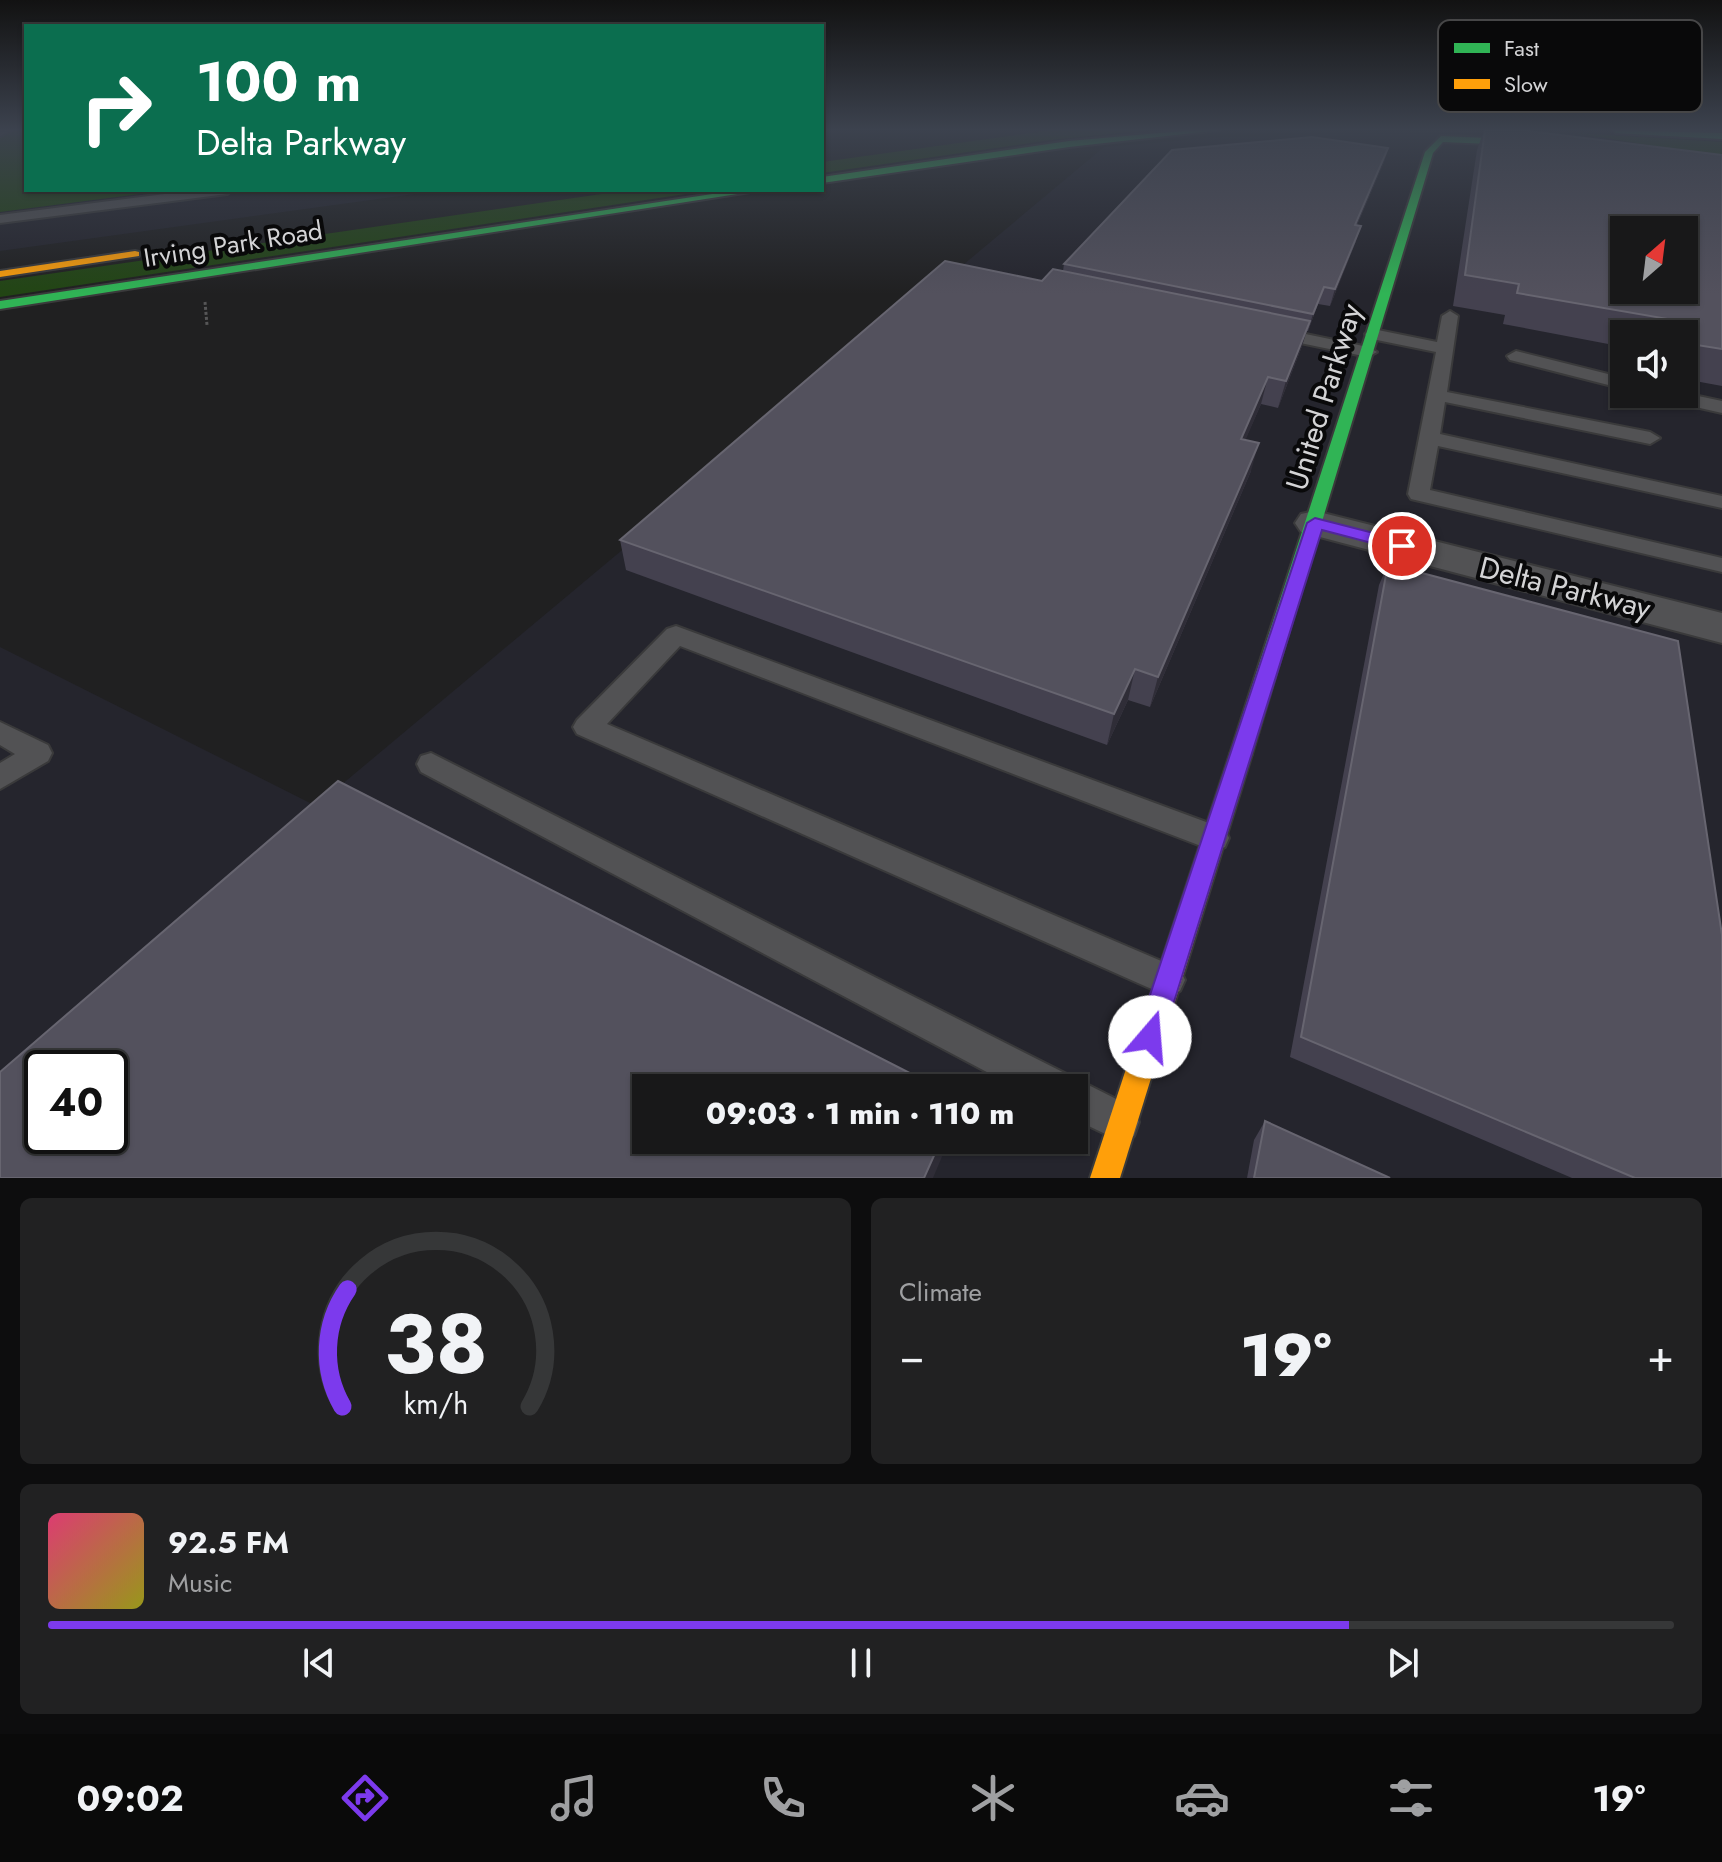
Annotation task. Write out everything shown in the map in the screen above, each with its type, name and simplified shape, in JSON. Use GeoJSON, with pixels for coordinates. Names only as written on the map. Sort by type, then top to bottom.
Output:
{"type":"FeatureCollection","features":[{"type":"Feature","properties":{"kind":"main road","name":"United Parkway"},"geometry":{"type":"LineString","coordinates":[[1105,1178],[1315,523],[1419,185]]}},
{"type":"Feature","properties":{"kind":"main road","name":"Irving Park Road"},"geometry":{"type":"LineString","coordinates":[[0,305],[745,192]]}},
{"type":"Feature","properties":{"kind":"main road","name":"Irving Park Road"},"geometry":{"type":"LineString","coordinates":[[0,274],[157,251]]}},
{"type":"Feature","properties":{"kind":"street","name":"Delta Parkway"},"geometry":{"type":"LineString","coordinates":[[1315,523],[1722,628]]}},
{"type":"Feature","properties":{"kind":"lane"},"geometry":{"type":"LineString","coordinates":[[0,219],[211,192]]}},
{"type":"Feature","properties":{"kind":"lane"},"geometry":{"type":"LineString","coordinates":[[1450,316],[1419,494],[1722,565]]}},
{"type":"Feature","properties":{"kind":"lane"},"geometry":{"type":"LineString","coordinates":[[1260,329],[1445,349]]}},
{"type":"Feature","properties":{"kind":"lane"},"geometry":{"type":"LineString","coordinates":[[1516,356],[1610,380]]}},
{"type":"Feature","properties":{"kind":"lane"},"geometry":{"type":"LineString","coordinates":[[1436,395],[1650,438]]}},
{"type":"Feature","properties":{"kind":"lane"},"geometry":{"type":"LineString","coordinates":[[1698,402],[1722,407]]}},
{"type":"Feature","properties":{"kind":"lane"},"geometry":{"type":"LineString","coordinates":[[1429,438],[1722,502]]}},
{"type":"Feature","properties":{"kind":"lane"},"geometry":{"type":"LineString","coordinates":[[1168,980],[587,727],[676,635],[1214,838]]}},
{"type":"Feature","properties":{"kind":"lane"},"geometry":{"type":"LineString","coordinates":[[0,732],[38,753],[0,778]]}},
{"type":"Feature","properties":{"kind":"lane"},"geometry":{"type":"LineString","coordinates":[[431,764],[1029,1074]]}},
{"type":"Feature","properties":{"kind":"lane"},"geometry":{"type":"LineString","coordinates":[[1088,1105],[1122,1123]]}},
{"type":"Feature","properties":{"kind":"shaded area"},"geometry":{"type":"Polygon","coordinates":[[[0,185],[24,185],[24,192],[429,192],[0,251],[0,185]]]}},
{"type":"Feature","properties":{"kind":"shaded area"},"geometry":{"type":"Polygon","coordinates":[[[1059,185],[1722,185],[1722,1178],[0,1178],[0,647],[316,806],[1059,185]]]}},
{"type":"Feature","properties":{"kind":"green space"},"geometry":{"type":"Polygon","coordinates":[[[0,185],[24,185],[24,192],[155,192],[0,212],[0,185]]]}},
{"type":"Feature","properties":{"kind":"green space"},"geometry":{"type":"Polygon","coordinates":[[[615,192],[699,192],[0,297],[0,281],[615,192]]]}},
{"type":"Feature","properties":{"kind":"building"},"geometry":{"type":"Polygon","coordinates":[[[1139,185],[1372,185],[1355,225],[1361,226],[1335,289],[1324,287],[1313,314],[1064,264],[1139,185]]]}},
{"type":"Feature","properties":{"kind":"building"},"geometry":{"type":"Polygon","coordinates":[[[1477,185],[1722,185],[1722,349],[1698,345],[1698,320],[1674,320],[1517,293],[1519,284],[1465,275],[1477,185]]]}},
{"type":"Feature","properties":{"kind":"building"},"geometry":{"type":"Polygon","coordinates":[[[945,261],[1042,281],[1053,269],[1310,321],[1286,381],[1268,377],[1241,439],[1259,443],[1158,677],[1135,669],[1114,714],[620,540],[945,261]]]}},
{"type":"Feature","properties":{"kind":"building"},"geometry":{"type":"Polygon","coordinates":[[[1388,564],[1678,641],[1722,935],[1722,1178],[1635,1178],[1301,1037],[1388,564]]]}},
{"type":"Feature","properties":{"kind":"building"},"geometry":{"type":"Polygon","coordinates":[[[338,781],[912,1074],[632,1074],[632,1154],[935,1154],[924,1178],[0,1178],[0,1072],[24,1051],[24,1154],[128,1154],[128,1050],[26,1050],[338,781]]]}},
{"type":"Feature","properties":{"kind":"building"},"geometry":{"type":"Polygon","coordinates":[[[1265,1121],[1390,1178],[1254,1178],[1265,1121]]]}},
{"type":"Feature","properties":{"kind":"traffic: fast"},"geometry":{"type":"LineString","coordinates":[[1241,754],[1419,185]]}},
{"type":"Feature","properties":{"kind":"traffic: fast"},"geometry":{"type":"LineString","coordinates":[[0,305],[745,192]]}},
{"type":"Feature","properties":{"kind":"traffic: slow"},"geometry":{"type":"LineString","coordinates":[[0,274],[135,254]]}},
{"type":"Feature","properties":{"kind":"traffic: slow"},"geometry":{"type":"LineString","coordinates":[[1105,1178],[1241,754]]}},
{"type":"Feature","properties":{"kind":"route"},"geometry":{"type":"LineString","coordinates":[[1150,1037],[1315,523],[1402,546]]}}]}
